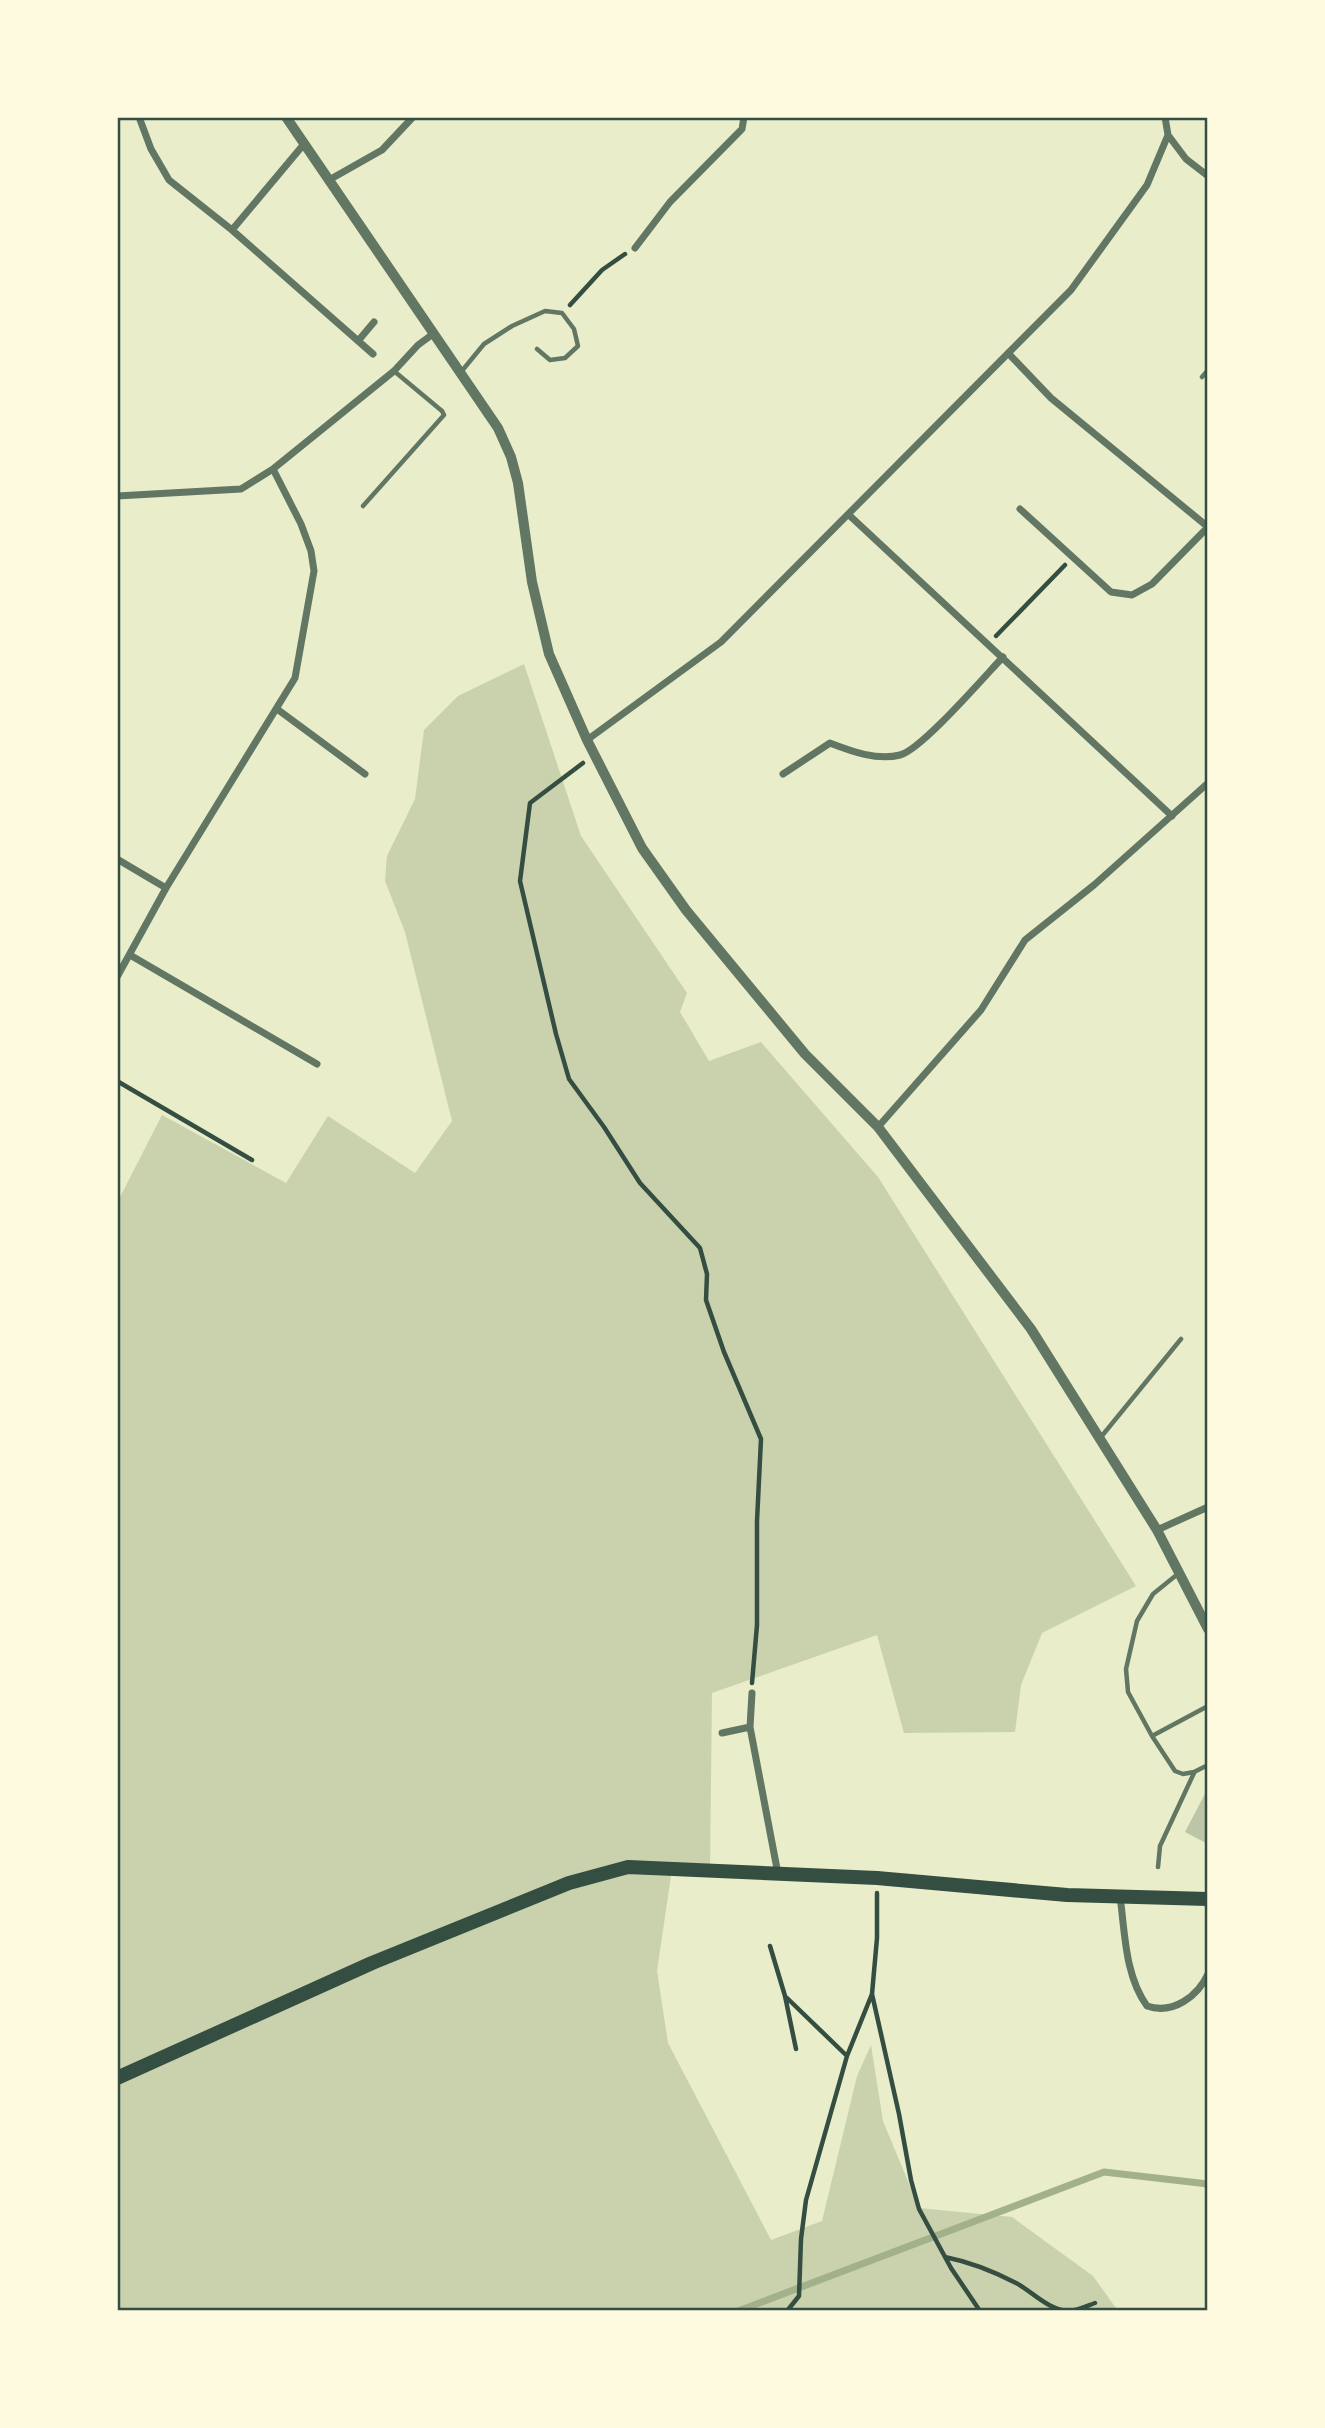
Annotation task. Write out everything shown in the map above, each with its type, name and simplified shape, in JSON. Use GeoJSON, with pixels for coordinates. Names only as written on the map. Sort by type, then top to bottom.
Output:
{"type":"FeatureCollection","features":[{"type":"Feature","properties":{"kind":"main road"},"geometry":{"type":"LineString","coordinates":[[117,2078],[372,1962],[569,1883],[628,1867],[877,1878],[1068,1895],[1208,1899]]}},
{"type":"Feature","properties":{"kind":"street"},"geometry":{"type":"LineString","coordinates":[[139,117],[151,149],[169,180],[232,230],[373,354]]}},
{"type":"Feature","properties":{"kind":"street"},"geometry":{"type":"LineString","coordinates":[[286,117],[498,428],[511,457],[518,483],[532,582],[549,654],[587,740],[642,848],[686,910],[805,1054],[878,1127],[1031,1329],[1157,1530],[1208,1629]]}},
{"type":"Feature","properties":{"kind":"street"},"geometry":{"type":"LineString","coordinates":[[329,180],[382,150],[413,117]]}},
{"type":"Feature","properties":{"kind":"street"},"geometry":{"type":"LineString","coordinates":[[635,248],[670,202],[742,129],[744,117]]}},
{"type":"Feature","properties":{"kind":"street"},"geometry":{"type":"LineString","coordinates":[[1165,117],[1168,135],[1186,159],[1208,176]]}},
{"type":"Feature","properties":{"kind":"street"},"geometry":{"type":"LineString","coordinates":[[587,740],[721,642],[1071,289],[1147,184],[1168,135]]}},
{"type":"Feature","properties":{"kind":"street"},"geometry":{"type":"LineString","coordinates":[[232,230],[304,144]]}},
{"type":"Feature","properties":{"kind":"street"},"geometry":{"type":"LineString","coordinates":[[358,341],[374,322]]}},
{"type":"Feature","properties":{"kind":"street"},"geometry":{"type":"LineString","coordinates":[[117,496],[241,489],[273,469],[394,371],[418,345],[433,334]]}},
{"type":"Feature","properties":{"kind":"street"},"geometry":{"type":"LineString","coordinates":[[1008,353],[1051,398],[1208,527],[1152,584],[1132,595],[1111,592],[1020,509]]}},
{"type":"Feature","properties":{"kind":"street"},"geometry":{"type":"LineString","coordinates":[[117,977],[166,888],[295,678],[314,571],[311,551],[301,524],[273,469]]}},
{"type":"Feature","properties":{"kind":"street"},"geometry":{"type":"LineString","coordinates":[[849,515],[1172,816]]}},
{"type":"Feature","properties":{"kind":"street"},"geometry":{"type":"LineString","coordinates":[[783,774],[830,743],[880,757],[902,755],[921,742],[1003,657]]}},
{"type":"Feature","properties":{"kind":"street"},"geometry":{"type":"LineString","coordinates":[[277,709],[365,774]]}},
{"type":"Feature","properties":{"kind":"street"},"geometry":{"type":"LineString","coordinates":[[878,1127],[981,1010],[1025,940],[1094,886],[1208,783]]}},
{"type":"Feature","properties":{"kind":"street"},"geometry":{"type":"LineString","coordinates":[[117,859],[166,888]]}},
{"type":"Feature","properties":{"kind":"street"},"geometry":{"type":"LineString","coordinates":[[130,955],[317,1064]]}},
{"type":"Feature","properties":{"kind":"street"},"geometry":{"type":"LineString","coordinates":[[1157,1530],[1208,1507]]}},
{"type":"Feature","properties":{"kind":"street"},"geometry":{"type":"LineString","coordinates":[[752,1693],[750,1727],[778,1874]]}},
{"type":"Feature","properties":{"kind":"street"},"geometry":{"type":"LineString","coordinates":[[722,1733],[750,1727]]}},
{"type":"Feature","properties":{"kind":"street"},"geometry":{"type":"LineString","coordinates":[[1120,1896],[1129,1963],[1140,1997],[1147,2006],[1171,2008],[1188,2000],[1208,1974]]}},
{"type":"Feature","properties":{"kind":"lane"},"geometry":{"type":"LineString","coordinates":[[460,372],[484,344],[512,326],[545,311],[562,313],[574,329],[578,346],[565,358],[550,360],[537,349]]}},
{"type":"Feature","properties":{"kind":"lane"},"geometry":{"type":"LineString","coordinates":[[1202,377],[1208,370]]}},
{"type":"Feature","properties":{"kind":"lane"},"geometry":{"type":"LineString","coordinates":[[363,506],[443,415],[442,411],[394,371]]}},
{"type":"Feature","properties":{"kind":"lane"},"geometry":{"type":"LineString","coordinates":[[1100,1437],[1181,1339]]}},
{"type":"Feature","properties":{"kind":"lane"},"geometry":{"type":"LineString","coordinates":[[1179,1572],[1153,1594],[1137,1621],[1126,1669],[1128,1692],[1175,1771],[1183,1774],[1208,1765]]}},
{"type":"Feature","properties":{"kind":"lane"},"geometry":{"type":"LineString","coordinates":[[1152,1736],[1208,1706]]}},
{"type":"Feature","properties":{"kind":"lane"},"geometry":{"type":"LineString","coordinates":[[1158,1867],[1160,1846],[1194,1772]]}},
{"type":"Feature","properties":{"kind":"path"},"geometry":{"type":"LineString","coordinates":[[562,313],[603,270],[635,248]]}},
{"type":"Feature","properties":{"kind":"path"},"geometry":{"type":"LineString","coordinates":[[988,644],[1073,557]]}},
{"type":"Feature","properties":{"kind":"path"},"geometry":{"type":"LineString","coordinates":[[594,754],[530,803],[520,881],[569,1079],[640,1182],[700,1248],[707,1274],[706,1300],[724,1352],[761,1439],[757,1521],[757,1625],[752,1693]]}},
{"type":"Feature","properties":{"kind":"path"},"geometry":{"type":"LineString","coordinates":[[117,1082],[252,1160]]}},
{"type":"Feature","properties":{"kind":"path"},"geometry":{"type":"LineString","coordinates":[[787,2311],[799,2296],[801,2239],[806,2200],[847,2056],[872,1994],[877,1938],[877,1878]]}},
{"type":"Feature","properties":{"kind":"path"},"geometry":{"type":"LineString","coordinates":[[769,1946],[785,1997],[796,2049]]}},
{"type":"Feature","properties":{"kind":"path"},"geometry":{"type":"LineString","coordinates":[[872,1994],[919,2209],[945,2257],[980,2311]]}},
{"type":"Feature","properties":{"kind":"path"},"geometry":{"type":"LineString","coordinates":[[785,1997],[847,2056]]}},
{"type":"Feature","properties":{"kind":"path"},"geometry":{"type":"LineString","coordinates":[[945,2257],[987,2269],[1019,2285],[1047,2304],[1068,2311],[1082,2309],[1094,2303]]}},
{"type":"Feature","properties":{"kind":"green space"},"geometry":{"type":"Polygon","coordinates":[[[524,664],[581,836],[687,993],[680,1012],[709,1061],[761,1042],[878,1177],[1136,1586],[1042,1633],[1021,1685],[1015,1732],[904,1733],[877,1635],[712,1693],[710,1871],[672,1869],[657,1971],[668,2043],[771,2240],[822,2221],[857,2076],[871,2045],[883,2121],[919,2208],[1012,2217],[1093,2276],[1118,2311],[117,2311],[117,1203],[162,1115],[286,1183],[328,1116],[415,1173],[452,1121],[405,932],[385,881],[387,856],[415,799],[424,730],[458,696],[524,664]]]}},
{"type":"Feature","properties":{"kind":"building"},"geometry":{"type":"Polygon","coordinates":[[[1208,1788],[1208,1844],[1185,1832],[1208,1788]]]}},
{"type":"Feature","properties":{"kind":"waterway"},"geometry":{"type":"LineString","coordinates":[[738,2311],[1104,2172],[1208,2184]]}}]}
